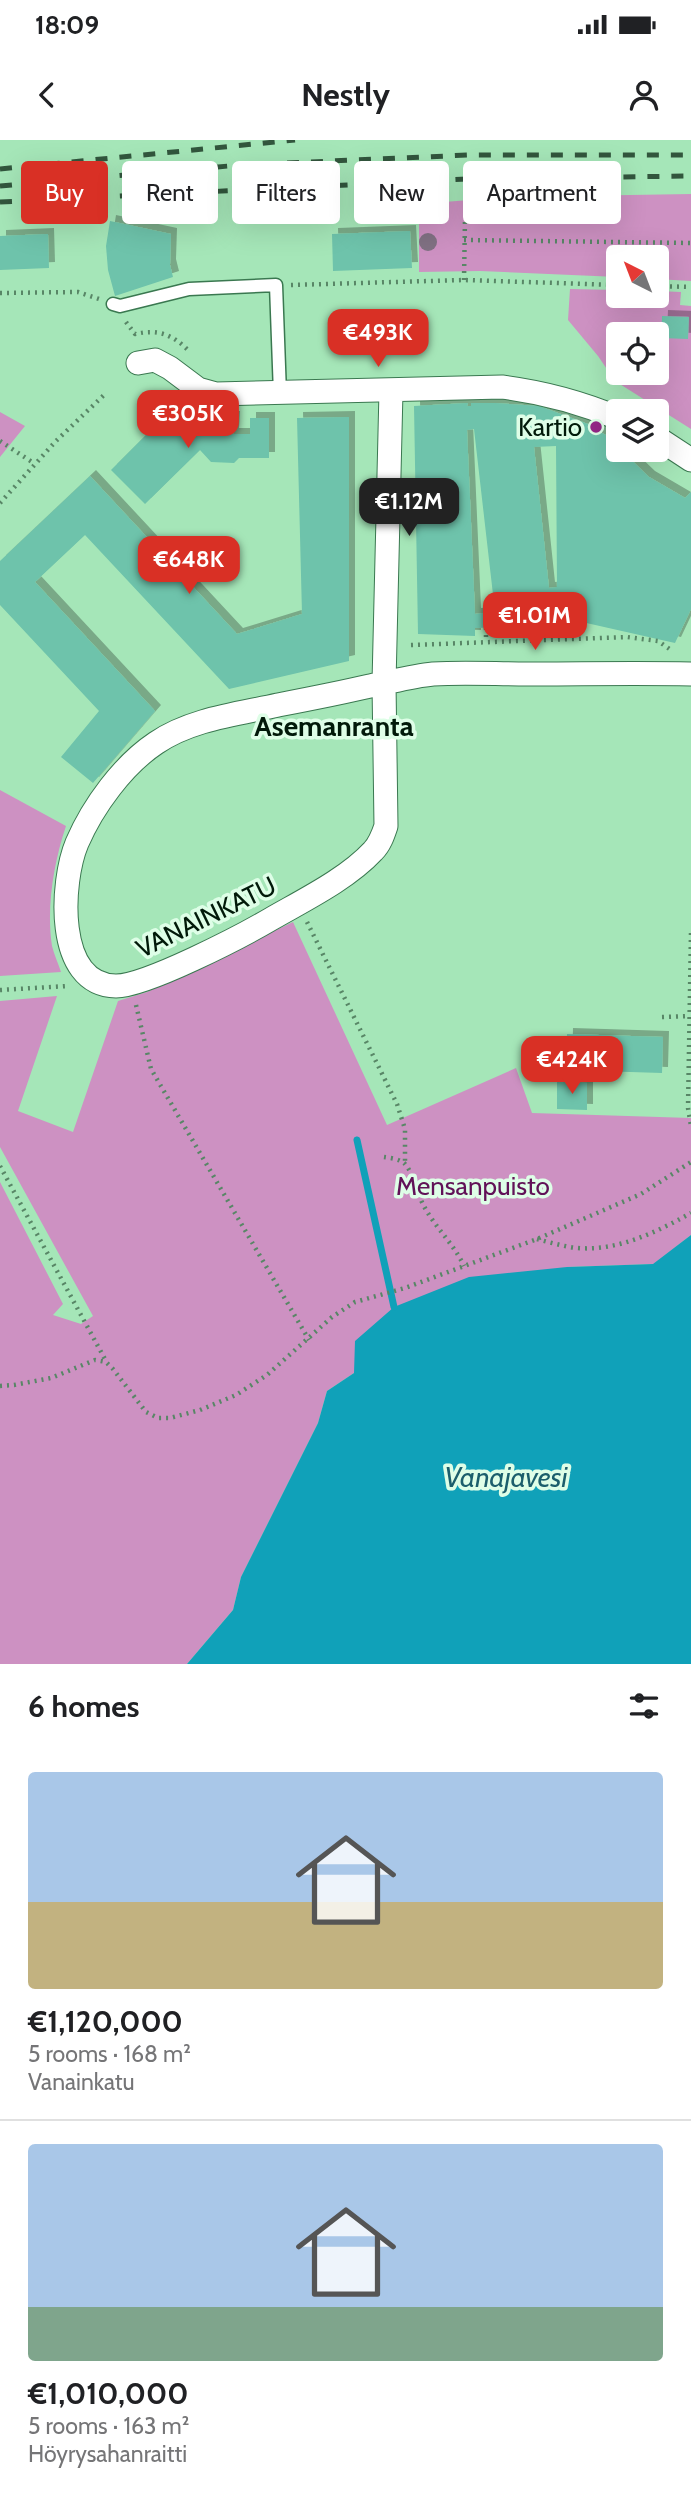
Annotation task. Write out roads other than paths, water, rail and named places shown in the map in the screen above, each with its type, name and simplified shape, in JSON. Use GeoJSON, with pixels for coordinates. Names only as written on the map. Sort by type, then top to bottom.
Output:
{"type":"FeatureCollection","features":[{"type":"Feature","properties":{"kind":"street"},"geometry":{"type":"LineString","coordinates":[[138,363],[155,360],[198,389],[216,394],[506,388],[535,391],[575,401],[606,413]]}},
{"type":"Feature","properties":{"kind":"street","name":"VANAINKATU"},"geometry":{"type":"LineString","coordinates":[[384,683],[190,725],[156,742],[128,767],[89,820],[76,845],[68,882],[65,919],[69,947],[82,968],[100,984],[117,986],[180,964],[258,927],[298,904],[355,867],[382,839],[386,826],[384,683],[391,391]]}},
{"type":"Feature","properties":{"kind":"street"},"geometry":{"type":"LineString","coordinates":[[669,446],[691,460]]}},
{"type":"Feature","properties":{"kind":"street"},"geometry":{"type":"LineString","coordinates":[[384,683],[432,674],[686,666]]}},
{"type":"Feature","properties":{"kind":"lane"},"geometry":{"type":"LineString","coordinates":[[113,304],[120,306],[189,289],[276,285],[280,394]]}},
{"type":"Feature","properties":{"kind":"water","name":"Vanajavesi"},"geometry":{"type":"Polygon","coordinates":[[[691,1235],[691,1664],[187,1664],[233,1610],[241,1577],[318,1423],[327,1391],[354,1373],[355,1341],[394,1307],[469,1277],[567,1267],[653,1264],[691,1235]]]}},
{"type":"Feature","properties":{"kind":"waterway"},"geometry":{"type":"LineString","coordinates":[[357,1140],[394,1307]]}},
{"type":"Feature","properties":{"kind":"railway"},"geometry":{"type":"LineString","coordinates":[[0,169],[295,140]]}},
{"type":"Feature","properties":{"kind":"railway"},"geometry":{"type":"LineString","coordinates":[[0,186],[240,165],[469,155],[691,155]]}},
{"type":"Feature","properties":{"kind":"railway"},"geometry":{"type":"LineString","coordinates":[[0,202],[467,179],[691,176]]}},
{"type":"Feature","properties":{"kind":"place","name":"Kartio"},"geometry":{"type":"Point","coordinates":[596,427]}},
{"type":"Feature","properties":{"kind":"district","name":"Asemanranta"},"geometry":{"type":"Point","coordinates":[334,726]}},
{"type":"Feature","properties":{"kind":"park label","name":"Mensanpuisto"},"geometry":{"type":"Point","coordinates":[473,1186]}}]}
